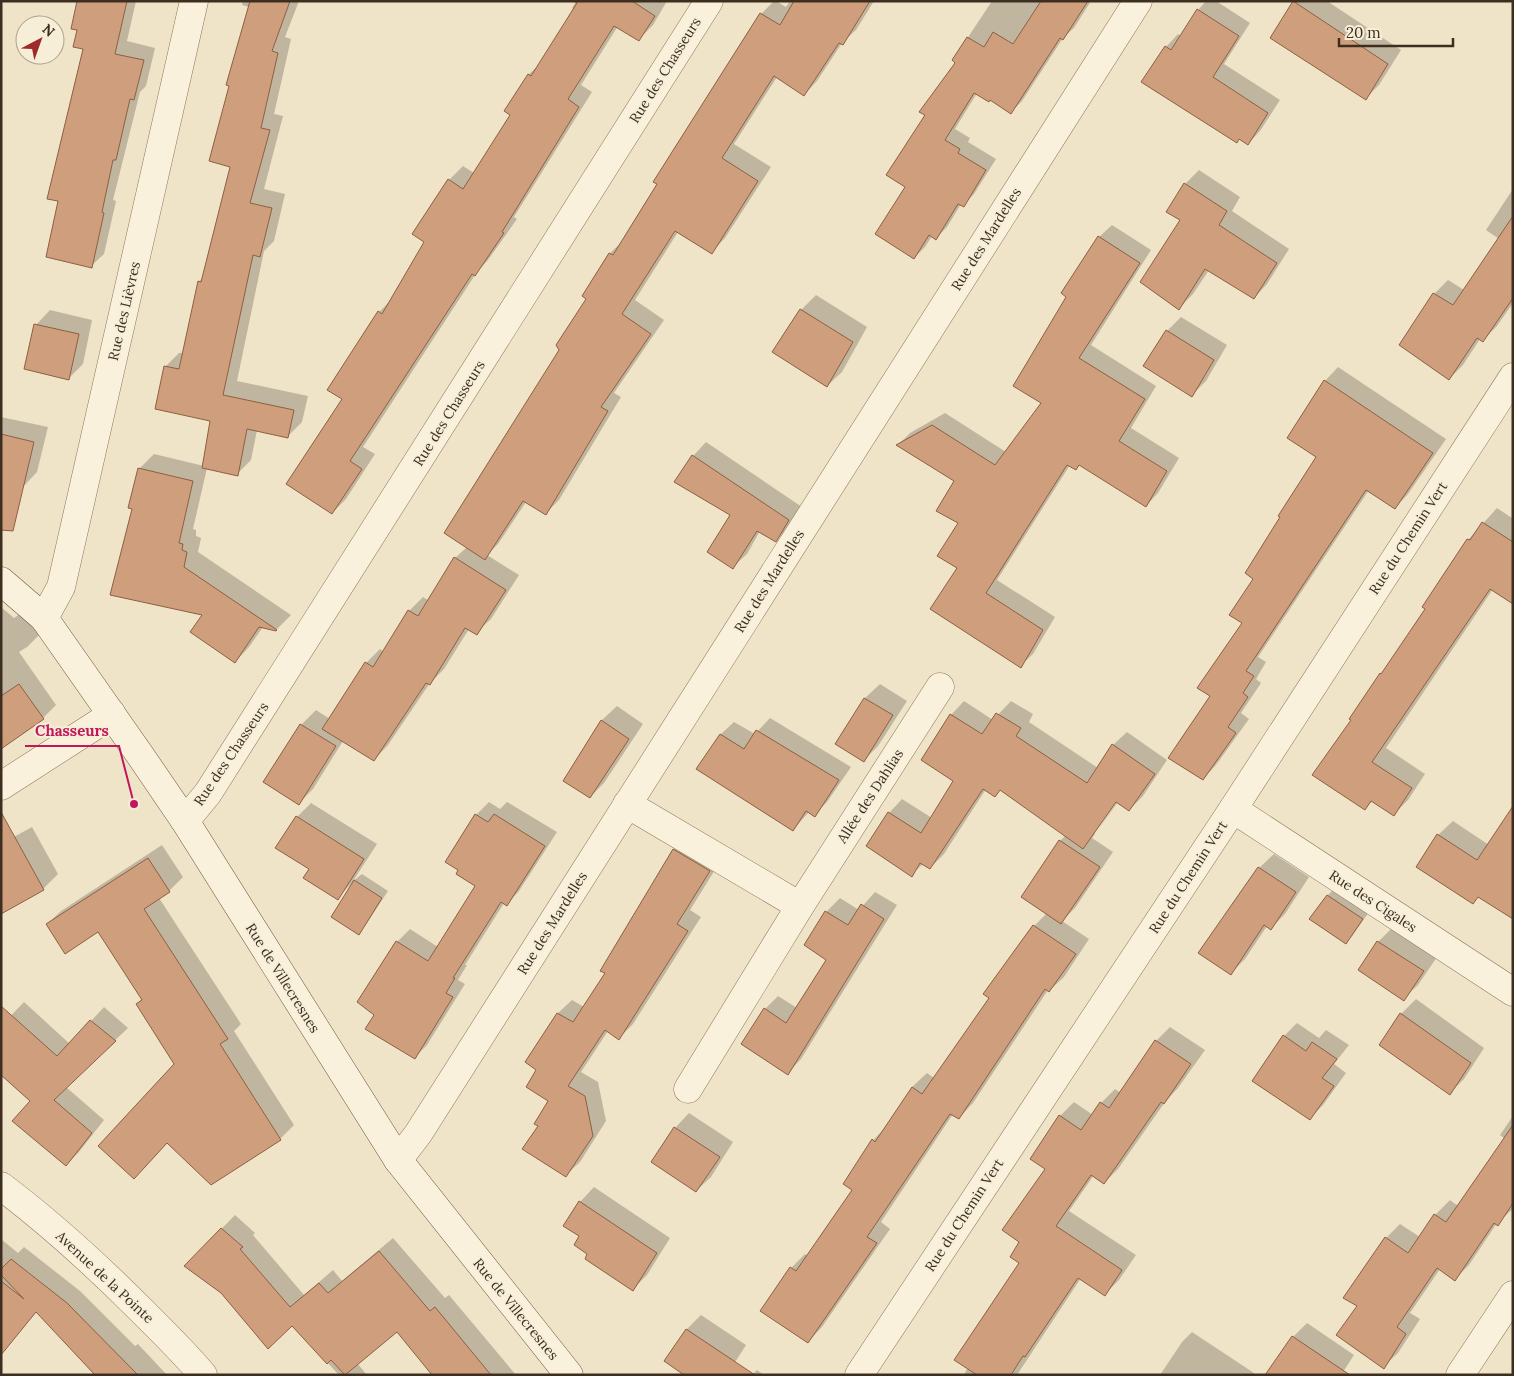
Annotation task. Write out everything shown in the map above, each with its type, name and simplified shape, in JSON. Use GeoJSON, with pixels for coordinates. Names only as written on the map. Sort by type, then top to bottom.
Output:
{"type":"FeatureCollection","features":[{"type":"Feature","properties":{"kind":"street","name":"Rue des Lièvres"},"geometry":{"type":"LineString","coordinates":[[44,618],[61,587],[194,1]]}},
{"type":"Feature","properties":{"kind":"street","name":"Rue des Chasseurs"},"geometry":{"type":"LineString","coordinates":[[185,821],[213,785],[709,1]]}},
{"type":"Feature","properties":{"kind":"street","name":"Rue des Mardelles"},"geometry":{"type":"LineString","coordinates":[[398,1160],[418,1134],[1138,1]]}},
{"type":"Feature","properties":{"kind":"street","name":"Rue du Chemin Vert"},"geometry":{"type":"LineString","coordinates":[[858,1375],[1233,809],[1513,377]]}},
{"type":"Feature","properties":{"kind":"street","name":"Rue de Villecresnes"},"geometry":{"type":"LineString","coordinates":[[1,581],[44,618],[111,713],[185,821],[398,1160],[569,1375]]}},
{"type":"Feature","properties":{"kind":"street","name":"Allée des Dahlias"},"geometry":{"type":"LineString","coordinates":[[688,1089],[800,906],[940,687]]}},
{"type":"Feature","properties":{"kind":"street"},"geometry":{"type":"LineString","coordinates":[[1,786],[99,723],[111,713]]}},
{"type":"Feature","properties":{"kind":"street"},"geometry":{"type":"LineString","coordinates":[[627,804],[800,906]]}},
{"type":"Feature","properties":{"kind":"street","name":"Rue des Cigales"},"geometry":{"type":"LineString","coordinates":[[1233,809],[1513,992]]}},
{"type":"Feature","properties":{"kind":"street","name":"Avenue de la Pointe"},"geometry":{"type":"LineString","coordinates":[[1,1186],[32,1209],[114,1284],[186,1355],[203,1375]]}},
{"type":"Feature","properties":{"kind":"street"},"geometry":{"type":"LineString","coordinates":[[1460,1375],[1513,1295]]}},
{"type":"Feature","properties":{"kind":"building"},"geometry":{"type":"Polygon","coordinates":[[[77,1],[127,1],[115,54],[144,60],[134,100],[130,99],[116,160],[113,160],[92,268],[46,257],[58,201],[47,199],[83,49],[73,47],[77,30],[71,29],[77,1]]]}},
{"type":"Feature","properties":{"kind":"building"},"geometry":{"type":"Polygon","coordinates":[[[250,1],[290,1],[272,51],[278,53],[261,128],[270,130],[250,203],[272,208],[260,257],[253,255],[223,395],[294,410],[288,438],[247,429],[238,476],[202,468],[210,421],[155,409],[164,366],[179,369],[198,281],[201,282],[230,167],[209,161],[229,86],[226,85],[250,1]]]}},
{"type":"Feature","properties":{"kind":"building"},"geometry":{"type":"Polygon","coordinates":[[[574,1],[632,1],[655,16],[639,41],[614,26],[568,99],[579,107],[502,232],[504,233],[475,276],[472,274],[350,461],[362,469],[332,514],[286,484],[342,399],[327,390],[378,311],[382,314],[424,242],[412,234],[448,179],[463,189],[510,115],[504,111],[528,74],[531,76],[577,3],[574,1]]]}},
{"type":"Feature","properties":{"kind":"building"},"geometry":{"type":"Polygon","coordinates":[[[794,1],[870,1],[843,45],[839,43],[804,96],[774,76],[722,158],[758,181],[712,254],[675,231],[622,314],[651,334],[601,407],[608,411],[546,515],[523,501],[485,560],[444,533],[559,350],[556,345],[586,299],[582,296],[609,253],[613,255],[657,184],[653,182],[760,13],[780,25],[794,1]]]}},
{"type":"Feature","properties":{"kind":"building"},"geometry":{"type":"Polygon","coordinates":[[[1041,1],[1088,1],[1063,40],[1060,38],[1011,114],[990,100],[989,102],[974,93],[945,140],[960,149],[958,153],[986,170],[964,207],[958,204],[936,240],[929,235],[914,259],[875,234],[905,187],[886,175],[925,115],[919,112],[955,63],[952,60],[967,37],[984,47],[993,32],[1013,44],[1041,1]]]}},
{"type":"Feature","properties":{"kind":"building"},"geometry":{"type":"Polygon","coordinates":[[[1293,1],[1388,64],[1366,100],[1270,38],[1293,1]]]}},
{"type":"Feature","properties":{"kind":"building"},"geometry":{"type":"Polygon","coordinates":[[[1197,9],[1239,36],[1213,77],[1268,113],[1248,145],[1239,139],[1237,143],[1141,82],[1165,46],[1171,50],[1197,9]]]}},
{"type":"Feature","properties":{"kind":"building"},"geometry":{"type":"Polygon","coordinates":[[[1184,183],[1227,211],[1219,225],[1277,263],[1254,299],[1205,269],[1179,310],[1140,282],[1180,220],[1166,212],[1184,183]]]}},
{"type":"Feature","properties":{"kind":"building"},"geometry":{"type":"Polygon","coordinates":[[[1513,216],[1513,298],[1483,342],[1477,338],[1449,380],[1399,345],[1433,293],[1453,305],[1513,216]]]}},
{"type":"Feature","properties":{"kind":"building"},"geometry":{"type":"Polygon","coordinates":[[[1098,236],[1140,263],[1079,358],[1145,399],[1119,441],[1167,471],[1146,507],[1079,465],[1076,470],[1067,465],[986,593],[1043,630],[1021,668],[930,609],[957,568],[937,556],[958,523],[936,511],[954,481],[896,445],[932,425],[995,465],[1041,403],[1013,386],[1066,297],[1061,293],[1098,236]]]}},
{"type":"Feature","properties":{"kind":"building"},"geometry":{"type":"Polygon","coordinates":[[[800,309],[853,342],[827,387],[772,352],[800,309]]]}},
{"type":"Feature","properties":{"kind":"building"},"geometry":{"type":"Polygon","coordinates":[[[34,324],[79,334],[69,380],[24,369],[34,324]]]}},
{"type":"Feature","properties":{"kind":"building"},"geometry":{"type":"Polygon","coordinates":[[[1166,330],[1214,360],[1192,397],[1143,366],[1166,330]]]}},
{"type":"Feature","properties":{"kind":"building"},"geometry":{"type":"Polygon","coordinates":[[[1324,380],[1433,453],[1395,509],[1366,490],[1246,671],[1254,676],[1243,693],[1248,697],[1228,727],[1236,733],[1203,780],[1168,758],[1210,696],[1197,688],[1242,623],[1229,615],[1253,579],[1245,573],[1280,517],[1278,516],[1316,457],[1287,438],[1324,380]]]}},
{"type":"Feature","properties":{"kind":"building"},"geometry":{"type":"Polygon","coordinates":[[[1,434],[34,442],[13,531],[1,530],[1,434]]]}},
{"type":"Feature","properties":{"kind":"building"},"geometry":{"type":"Polygon","coordinates":[[[692,455],[789,520],[776,542],[757,531],[733,569],[707,552],[730,515],[674,482],[692,455]]]}},
{"type":"Feature","properties":{"kind":"building"},"geometry":{"type":"Polygon","coordinates":[[[138,468],[193,481],[179,543],[183,544],[182,550],[187,552],[184,567],[277,630],[259,627],[235,663],[190,632],[202,615],[110,595],[132,509],[128,508],[138,468]]]}},
{"type":"Feature","properties":{"kind":"building"},"geometry":{"type":"Polygon","coordinates":[[[1482,522],[1513,542],[1513,604],[1490,589],[1372,762],[1412,788],[1394,816],[1371,801],[1365,810],[1312,775],[1425,609],[1422,607],[1467,539],[1470,540],[1482,522]]]}},
{"type":"Feature","properties":{"kind":"building"},"geometry":{"type":"Polygon","coordinates":[[[454,557],[506,590],[477,635],[465,628],[430,685],[426,683],[374,761],[322,729],[365,662],[373,667],[408,610],[418,616],[454,557]]]}},
{"type":"Feature","properties":{"kind":"building"},"geometry":{"type":"Polygon","coordinates":[[[19,684],[44,719],[1,749],[1,696],[19,684]]]}},
{"type":"Feature","properties":{"kind":"building"},"geometry":{"type":"Polygon","coordinates":[[[864,698],[893,715],[864,762],[835,744],[864,698]]]}},
{"type":"Feature","properties":{"kind":"building"},"geometry":{"type":"Polygon","coordinates":[[[996,713],[1021,728],[1016,736],[1087,783],[1112,744],[1155,774],[1129,811],[1116,802],[1083,849],[1000,790],[995,797],[983,789],[930,869],[920,863],[912,877],[866,846],[888,812],[921,833],[953,781],[921,760],[950,714],[982,734],[996,713]]]}},
{"type":"Feature","properties":{"kind":"building"},"geometry":{"type":"Polygon","coordinates":[[[601,720],[629,739],[590,798],[563,781],[601,720]]]}},
{"type":"Feature","properties":{"kind":"building"},"geometry":{"type":"Polygon","coordinates":[[[300,724],[336,746],[299,805],[263,782],[300,724]]]}},
{"type":"Feature","properties":{"kind":"building"},"geometry":{"type":"Polygon","coordinates":[[[756,730],[839,780],[815,817],[806,811],[793,831],[696,769],[720,734],[744,749],[756,730]]]}},
{"type":"Feature","properties":{"kind":"building"},"geometry":{"type":"Polygon","coordinates":[[[1513,806],[1513,919],[1478,897],[1473,904],[1416,867],[1437,834],[1477,860],[1513,806]]]}},
{"type":"Feature","properties":{"kind":"building"},"geometry":{"type":"Polygon","coordinates":[[[1,812],[44,890],[1,914],[1,812]]]}},
{"type":"Feature","properties":{"kind":"building"},"geometry":{"type":"Polygon","coordinates":[[[475,814],[488,822],[494,814],[545,846],[507,906],[501,902],[453,978],[455,978],[446,993],[453,997],[415,1059],[365,1029],[374,1015],[357,1002],[396,941],[428,961],[475,886],[456,874],[458,870],[445,862],[475,814]]]}},
{"type":"Feature","properties":{"kind":"building"},"geometry":{"type":"Polygon","coordinates":[[[296,816],[364,859],[338,900],[303,878],[309,869],[275,848],[296,816]]]}},
{"type":"Feature","properties":{"kind":"building"},"geometry":{"type":"Polygon","coordinates":[[[1059,840],[1100,867],[1061,924],[1021,897],[1059,840]]]}},
{"type":"Feature","properties":{"kind":"building"},"geometry":{"type":"Polygon","coordinates":[[[673,849],[710,871],[677,924],[688,931],[619,1040],[605,1030],[568,1086],[585,1096],[593,1136],[566,1177],[522,1149],[538,1126],[534,1124],[548,1101],[526,1087],[536,1070],[525,1062],[557,1013],[573,1022],[605,973],[600,971],[673,849]]]}},
{"type":"Feature","properties":{"kind":"building"},"geometry":{"type":"Polygon","coordinates":[[[148,858],[170,892],[144,909],[228,1039],[220,1044],[281,1140],[211,1185],[167,1143],[134,1179],[98,1146],[174,1064],[136,1004],[142,1000],[98,932],[65,954],[46,924],[148,858]]]}},
{"type":"Feature","properties":{"kind":"building"},"geometry":{"type":"Polygon","coordinates":[[[1258,867],[1296,892],[1271,930],[1264,925],[1231,975],[1198,953],[1258,867]]]}},
{"type":"Feature","properties":{"kind":"building"},"geometry":{"type":"Polygon","coordinates":[[[354,880],[382,898],[359,935],[331,917],[354,880]]]}},
{"type":"Feature","properties":{"kind":"building"},"geometry":{"type":"Polygon","coordinates":[[[1327,895],[1363,919],[1346,944],[1309,919],[1327,895]]]}},
{"type":"Feature","properties":{"kind":"building"},"geometry":{"type":"Polygon","coordinates":[[[861,904],[884,919],[788,1075],[741,1044],[764,1008],[786,1023],[826,960],[804,945],[825,911],[848,925],[861,904]]]}},
{"type":"Feature","properties":{"kind":"building"},"geometry":{"type":"Polygon","coordinates":[[[1033,925],[1076,954],[1049,992],[1045,989],[959,1119],[950,1114],[867,1237],[877,1243],[808,1343],[760,1311],[790,1267],[796,1271],[852,1190],[843,1184],[872,1139],[875,1142],[912,1087],[922,1094],[989,998],[983,994],[1033,925]]]}},
{"type":"Feature","properties":{"kind":"building"},"geometry":{"type":"Polygon","coordinates":[[[1377,941],[1424,971],[1404,1001],[1358,970],[1377,941]]]}},
{"type":"Feature","properties":{"kind":"building"},"geometry":{"type":"Polygon","coordinates":[[[1,1006],[57,1056],[90,1020],[116,1041],[54,1100],[92,1133],[66,1166],[12,1121],[30,1101],[1,1075],[1,1006]]]}},
{"type":"Feature","properties":{"kind":"building"},"geometry":{"type":"Polygon","coordinates":[[[1400,1013],[1471,1063],[1450,1095],[1379,1045],[1400,1013]]]}},
{"type":"Feature","properties":{"kind":"building"},"geometry":{"type":"Polygon","coordinates":[[[1283,1035],[1306,1051],[1312,1042],[1337,1059],[1322,1078],[1334,1086],[1310,1120],[1252,1081],[1283,1035]]]}},
{"type":"Feature","properties":{"kind":"building"},"geometry":{"type":"Polygon","coordinates":[[[1155,1040],[1191,1064],[1164,1104],[1161,1102],[1104,1184],[1091,1175],[1056,1226],[1122,1270],[1105,1296],[1078,1278],[1011,1375],[977,1375],[954,1360],[1019,1263],[1010,1257],[1019,1242],[1002,1230],[1045,1169],[1030,1159],[1059,1115],[1081,1130],[1100,1102],[1109,1108],[1155,1040]]]}},
{"type":"Feature","properties":{"kind":"building"},"geometry":{"type":"Polygon","coordinates":[[[1513,1125],[1513,1203],[1498,1226],[1494,1223],[1455,1281],[1437,1268],[1397,1327],[1406,1334],[1384,1369],[1336,1335],[1357,1306],[1343,1298],[1385,1237],[1408,1253],[1434,1214],[1446,1222],[1513,1125]]]}},
{"type":"Feature","properties":{"kind":"building"},"geometry":{"type":"Polygon","coordinates":[[[674,1127],[720,1157],[696,1192],[651,1162],[674,1127]]]}},
{"type":"Feature","properties":{"kind":"building"},"geometry":{"type":"Polygon","coordinates":[[[579,1201],[657,1253],[633,1291],[585,1259],[587,1254],[574,1245],[579,1236],[563,1226],[579,1201]]]}},
{"type":"Feature","properties":{"kind":"building"},"geometry":{"type":"Polygon","coordinates":[[[221,1228],[243,1247],[240,1249],[290,1307],[319,1283],[328,1293],[379,1251],[430,1311],[435,1307],[491,1375],[432,1375],[397,1332],[345,1375],[331,1360],[327,1364],[292,1326],[268,1349],[221,1293],[184,1266],[221,1228]]]}},
{"type":"Feature","properties":{"kind":"building"},"geometry":{"type":"Polygon","coordinates":[[[11,1259],[67,1303],[138,1375],[95,1375],[36,1312],[1,1355],[1,1281],[24,1299],[1,1275],[1,1269],[11,1259]]]}},
{"type":"Feature","properties":{"kind":"building"},"geometry":{"type":"Polygon","coordinates":[[[686,1329],[755,1375],[684,1375],[664,1361],[686,1329]]]}},
{"type":"Feature","properties":{"kind":"building"},"geometry":{"type":"Polygon","coordinates":[[[1292,1336],[1350,1375],[1265,1375],[1292,1336]]]}},
{"type":"Feature","properties":{"kind":"place","name":"Chasseurs"},"geometry":{"type":"Point","coordinates":[134,804]}}]}
